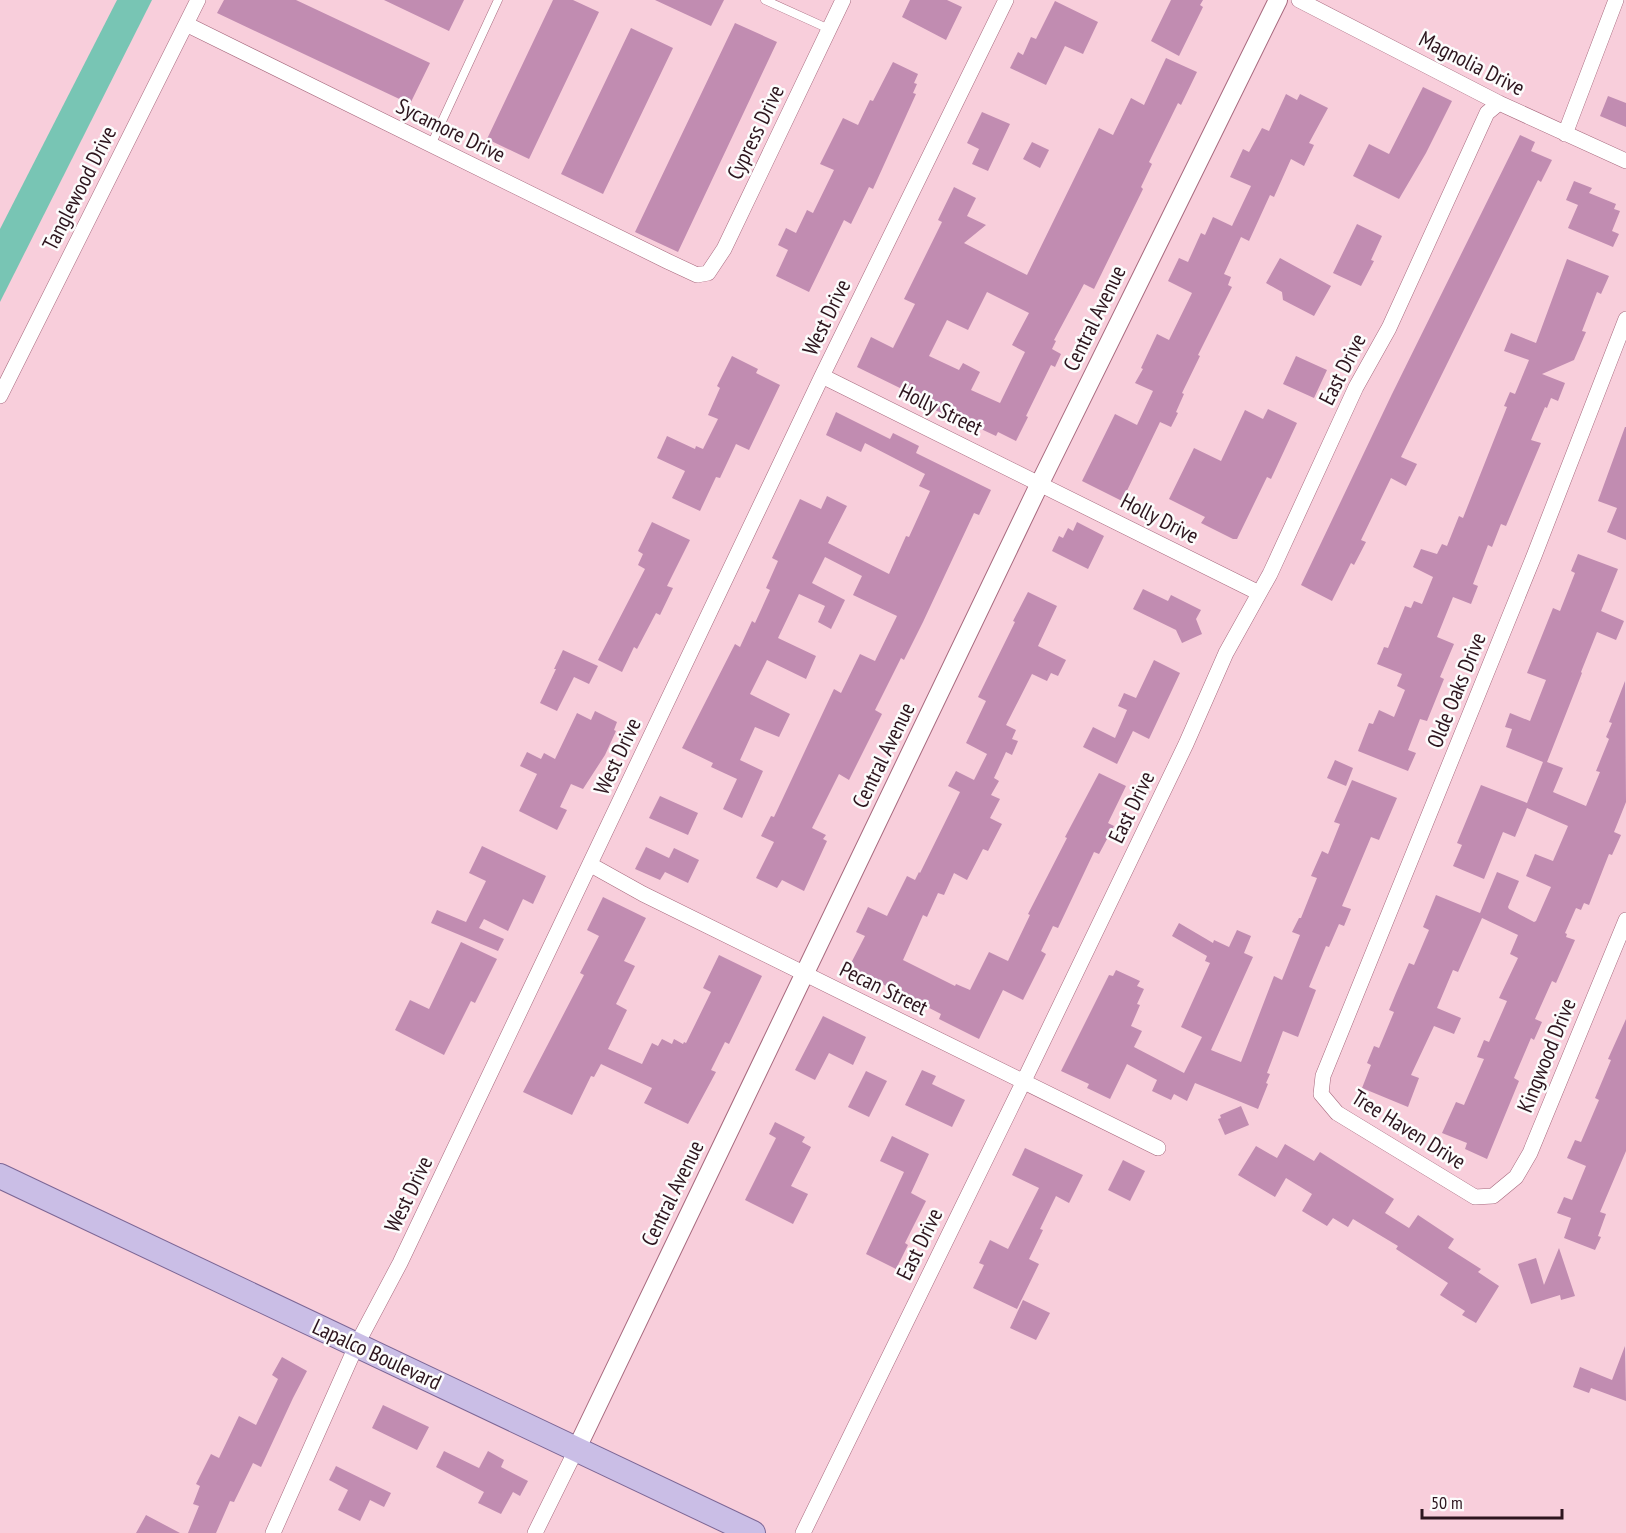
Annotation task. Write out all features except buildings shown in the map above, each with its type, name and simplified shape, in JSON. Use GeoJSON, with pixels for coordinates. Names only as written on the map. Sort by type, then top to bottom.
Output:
{"type":"FeatureCollection","features":[{"type":"Feature","properties":{"kind":"main road","name":"Lapalco Boulevard"},"geometry":{"type":"LineString","coordinates":[[0,1176],[753,1533]]}},
{"type":"Feature","properties":{"kind":"street","name":"Tanglewood Drive"},"geometry":{"type":"LineString","coordinates":[[0,396],[198,0]]}},
{"type":"Feature","properties":{"kind":"street","name":"Cypress Drive"},"geometry":{"type":"LineString","coordinates":[[697,275],[708,273],[724,249],[843,0]]}},
{"type":"Feature","properties":{"kind":"street","name":"West Drive"},"geometry":{"type":"LineString","coordinates":[[273,1533],[357,1344],[400,1263],[822,376],[1006,0]]}},
{"type":"Feature","properties":{"kind":"street","name":"Central Avenue"},"geometry":{"type":"LineString","coordinates":[[535,1533],[1040,483],[1278,0]]}},
{"type":"Feature","properties":{"kind":"street","name":"Magnolia Drive"},"geometry":{"type":"LineString","coordinates":[[1299,0],[1499,103],[1626,161]]}},
{"type":"Feature","properties":{"kind":"street"},"geometry":{"type":"LineString","coordinates":[[1565,134],[1616,0]]}},
{"type":"Feature","properties":{"kind":"street","name":"Sycamore Drive"},"geometry":{"type":"LineString","coordinates":[[186,24],[697,275]]}},
{"type":"Feature","properties":{"kind":"street","name":"East Drive"},"geometry":{"type":"LineString","coordinates":[[803,1533],[1024,1082],[1356,387],[1389,328],[1487,113],[1499,103]]}},
{"type":"Feature","properties":{"kind":"street","name":"Olde Oaks Drive"},"geometry":{"type":"LineString","coordinates":[[1323,1076],[1534,556],[1626,319]]}},
{"type":"Feature","properties":{"kind":"street","name":"Holly Street"},"geometry":{"type":"LineString","coordinates":[[822,376],[1040,483]]}},
{"type":"Feature","properties":{"kind":"street","name":"Holly Drive"},"geometry":{"type":"LineString","coordinates":[[1040,483],[1259,593]]}},
{"type":"Feature","properties":{"kind":"street","name":"Pecan Street"},"geometry":{"type":"LineString","coordinates":[[591,865],[643,894],[1158,1148]]}},
{"type":"Feature","properties":{"kind":"street","name":"Kingwood Drive"},"geometry":{"type":"LineString","coordinates":[[1493,1197],[1516,1177],[1530,1153],[1626,920]]}},
{"type":"Feature","properties":{"kind":"street","name":"Tree Haven Drive"},"geometry":{"type":"LineString","coordinates":[[1323,1076],[1321,1094],[1337,1113],[1475,1197],[1493,1197]]}},
{"type":"Feature","properties":{"kind":"lane"},"geometry":{"type":"LineString","coordinates":[[431,145],[498,0]]}},
{"type":"Feature","properties":{"kind":"lane"},"geometry":{"type":"LineString","coordinates":[[765,0],[829,29]]}},
{"type":"Feature","properties":{"kind":"shaded area"},"geometry":{"type":"Polygon","coordinates":[[[117,0],[152,0],[0,302],[0,229],[117,0]]]}}]}
